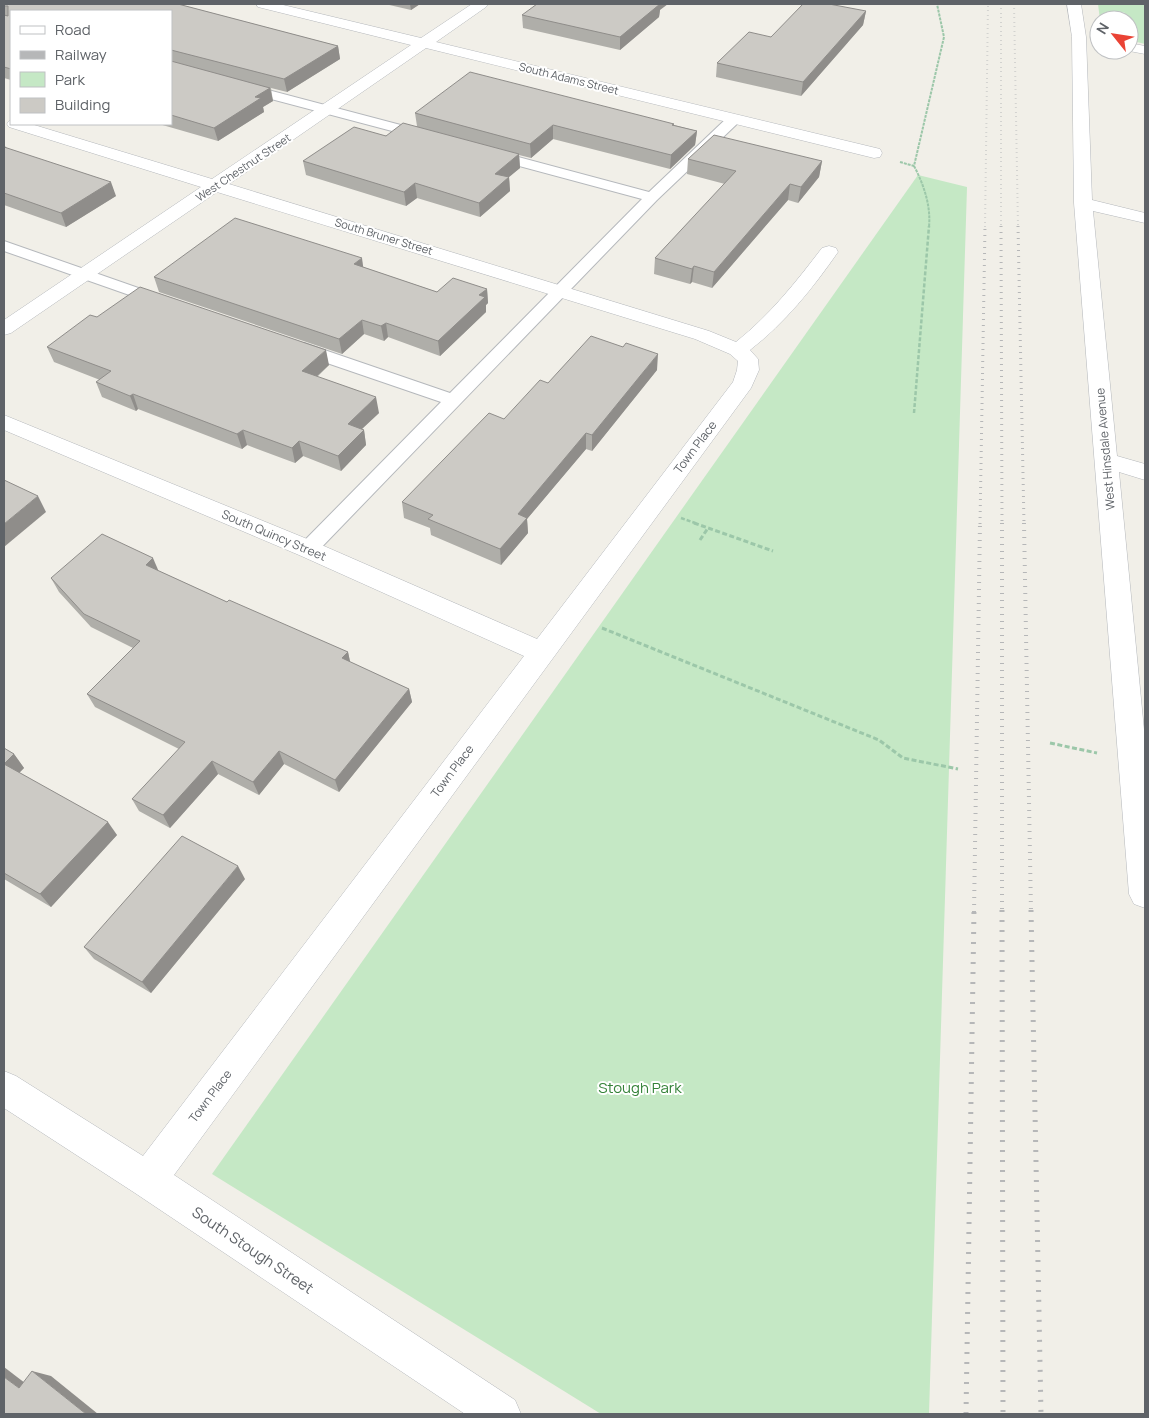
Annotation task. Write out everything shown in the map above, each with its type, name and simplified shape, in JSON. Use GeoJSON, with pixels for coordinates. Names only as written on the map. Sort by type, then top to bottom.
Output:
{"type":"FeatureCollection","features":[{"type":"Feature","properties":{"kind":"street","name":"South Adams Street"},"geometry":{"type":"LineString","coordinates":[[263,4],[874,153]]}},
{"type":"Feature","properties":{"kind":"street","name":"West Chestnut Street"},"geometry":{"type":"LineString","coordinates":[[4,329],[481,4]]}},
{"type":"Feature","properties":{"kind":"street","name":"West Hinsdale Avenue"},"geometry":{"type":"LineString","coordinates":[[1074,4],[1086,38],[1083,203],[1145,894]]}},
{"type":"Feature","properties":{"kind":"street","name":"South Bruner Street"},"geometry":{"type":"LineString","coordinates":[[18,125],[562,290],[715,339],[743,355]]}},
{"type":"Feature","properties":{"kind":"street"},"geometry":{"type":"LineString","coordinates":[[1083,203],[1145,218]]}},
{"type":"Feature","properties":{"kind":"street"},"geometry":{"type":"LineString","coordinates":[[743,355],[754,339],[778,316],[801,289],[829,252]]}},
{"type":"Feature","properties":{"kind":"street","name":"Town Place"},"geometry":{"type":"LineString","coordinates":[[148,1180],[743,383],[748,370],[743,355]]}},
{"type":"Feature","properties":{"kind":"street","name":"South Quincy Street"},"geometry":{"type":"LineString","coordinates":[[4,422],[308,549],[542,652]]}},
{"type":"Feature","properties":{"kind":"street"},"geometry":{"type":"LineString","coordinates":[[1106,460],[1145,472]]}},
{"type":"Feature","properties":{"kind":"street","name":"South Stough Street"},"geometry":{"type":"LineString","coordinates":[[4,1088],[148,1180],[502,1414]]}},
{"type":"Feature","properties":{"kind":"lane"},"geometry":{"type":"LineString","coordinates":[[226,82],[436,139]]}},
{"type":"Feature","properties":{"kind":"lane"},"geometry":{"type":"LineString","coordinates":[[308,549],[652,197],[734,119]]}},
{"type":"Feature","properties":{"kind":"lane"},"geometry":{"type":"LineString","coordinates":[[474,149],[652,197]]}},
{"type":"Feature","properties":{"kind":"lane"},"geometry":{"type":"LineString","coordinates":[[4,246],[179,307]]}},
{"type":"Feature","properties":{"kind":"lane"},"geometry":{"type":"LineString","coordinates":[[283,342],[453,400]]}},
{"type":"Feature","properties":{"kind":"path"},"geometry":{"type":"LineString","coordinates":[[914,413],[930,218],[924,186],[914,166],[944,36],[936,4]]}},
{"type":"Feature","properties":{"kind":"path"},"geometry":{"type":"LineString","coordinates":[[874,153],[914,166]]}},
{"type":"Feature","properties":{"kind":"path"},"geometry":{"type":"LineString","coordinates":[[672,515],[773,551]]}},
{"type":"Feature","properties":{"kind":"path"},"geometry":{"type":"LineString","coordinates":[[700,540],[708,528]]}},
{"type":"Feature","properties":{"kind":"path"},"geometry":{"type":"LineString","coordinates":[[595,624],[879,740],[903,758],[958,769]]}},
{"type":"Feature","properties":{"kind":"path"},"geometry":{"type":"LineString","coordinates":[[1050,744],[1134,761]]}},
{"type":"Feature","properties":{"kind":"green space"},"geometry":{"type":"Polygon","coordinates":[[[1098,4],[1145,4],[1145,44],[1139,42],[1139,10],[1099,10],[1098,4]]]}},
{"type":"Feature","properties":{"kind":"green space","name":"Stough Park"},"geometry":{"type":"Polygon","coordinates":[[[918,175],[967,187],[929,1414],[601,1414],[212,1174],[918,175]]]}},
{"type":"Feature","properties":{"kind":"building"},"geometry":{"type":"Polygon","coordinates":[[[4,4],[178,4],[338,46],[284,79],[172,50],[172,10],[10,10],[10,69],[4,67],[4,15],[8,16],[8,6],[4,6],[4,4]]]}},
{"type":"Feature","properties":{"kind":"building"},"geometry":{"type":"Polygon","coordinates":[[[537,4],[660,4],[620,37],[522,15],[537,4]]]}},
{"type":"Feature","properties":{"kind":"building"},"geometry":{"type":"Polygon","coordinates":[[[803,4],[829,4],[866,11],[803,82],[717,63],[749,32],[771,37],[803,4]]]}},
{"type":"Feature","properties":{"kind":"building"},"geometry":{"type":"Polygon","coordinates":[[[172,61],[270,88],[255,97],[261,98],[214,128],[172,115],[172,61]]]}},
{"type":"Feature","properties":{"kind":"building"},"geometry":{"type":"Polygon","coordinates":[[[470,72],[697,131],[671,155],[553,125],[530,144],[415,113],[470,72]]]}},
{"type":"Feature","properties":{"kind":"building"},"geometry":{"type":"Polygon","coordinates":[[[403,123],[519,154],[495,174],[509,177],[479,203],[415,183],[404,192],[303,161],[354,127],[386,136],[403,123]]]}},
{"type":"Feature","properties":{"kind":"building"},"geometry":{"type":"Polygon","coordinates":[[[714,135],[822,161],[801,187],[790,184],[714,272],[694,266],[692,269],[655,258],[736,171],[688,159],[714,135]]]}},
{"type":"Feature","properties":{"kind":"building"},"geometry":{"type":"Polygon","coordinates":[[[4,147],[111,182],[61,213],[4,193],[4,147]]]}},
{"type":"Feature","properties":{"kind":"building"},"geometry":{"type":"Polygon","coordinates":[[[235,218],[362,258],[354,264],[437,292],[453,278],[487,289],[479,295],[485,297],[438,341],[386,323],[381,326],[362,320],[339,339],[154,277],[235,218]]]}},
{"type":"Feature","properties":{"kind":"building"},"geometry":{"type":"Polygon","coordinates":[[[140,287],[326,350],[302,371],[376,397],[348,424],[364,430],[338,456],[299,441],[292,448],[243,430],[237,434],[133,394],[130,396],[96,382],[111,371],[47,347],[90,315],[97,317],[140,287]]]}},
{"type":"Feature","properties":{"kind":"building"},"geometry":{"type":"Polygon","coordinates":[[[591,336],[623,347],[626,343],[658,354],[592,435],[586,433],[518,514],[527,518],[500,549],[428,519],[433,515],[402,502],[489,413],[504,419],[540,380],[548,383],[591,336]]]}},
{"type":"Feature","properties":{"kind":"building"},"geometry":{"type":"Polygon","coordinates":[[[4,480],[38,496],[4,524],[4,480]]]}},
{"type":"Feature","properties":{"kind":"building"},"geometry":{"type":"Polygon","coordinates":[[[102,534],[153,558],[146,565],[227,602],[229,600],[348,652],[342,658],[409,689],[335,780],[279,751],[253,782],[212,761],[163,815],[132,799],[185,742],[87,694],[140,641],[84,614],[51,578],[102,534]]]}},
{"type":"Feature","properties":{"kind":"building"},"geometry":{"type":"Polygon","coordinates":[[[4,748],[14,754],[4,764],[4,748]]]}},
{"type":"Feature","properties":{"kind":"building"},"geometry":{"type":"Polygon","coordinates":[[[4,764],[108,822],[40,894],[4,873],[4,764]]]}},
{"type":"Feature","properties":{"kind":"building"},"geometry":{"type":"Polygon","coordinates":[[[182,836],[238,866],[142,982],[84,947],[182,836]]]}},
{"type":"Feature","properties":{"kind":"building"},"geometry":{"type":"Polygon","coordinates":[[[32,1371],[86,1414],[4,1414],[4,1377],[19,1388],[32,1371]]]}},
{"type":"Feature","properties":{"kind":"railway"},"geometry":{"type":"LineString","coordinates":[[985,227],[988,4]]}},
{"type":"Feature","properties":{"kind":"railway"},"geometry":{"type":"LineString","coordinates":[[1001,4],[1001,226]]}},
{"type":"Feature","properties":{"kind":"railway"},"geometry":{"type":"LineString","coordinates":[[1014,4],[1018,227]]}},
{"type":"Feature","properties":{"kind":"railway"},"geometry":{"type":"LineString","coordinates":[[980,524],[985,226]]}},
{"type":"Feature","properties":{"kind":"railway"},"geometry":{"type":"LineString","coordinates":[[1001,226],[1002,524]]}},
{"type":"Feature","properties":{"kind":"railway"},"geometry":{"type":"LineString","coordinates":[[1018,226],[1024,524]]}},
{"type":"Feature","properties":{"kind":"railway"},"geometry":{"type":"LineString","coordinates":[[974,912],[980,523]]}},
{"type":"Feature","properties":{"kind":"railway"},"geometry":{"type":"LineString","coordinates":[[1024,523],[1031,912]]}},
{"type":"Feature","properties":{"kind":"railway"},"geometry":{"type":"LineString","coordinates":[[1002,524],[1002,910]]}},
{"type":"Feature","properties":{"kind":"railway"},"geometry":{"type":"LineString","coordinates":[[966,1414],[974,910]]}},
{"type":"Feature","properties":{"kind":"railway"},"geometry":{"type":"LineString","coordinates":[[1002,910],[1003,1414]]}},
{"type":"Feature","properties":{"kind":"railway"},"geometry":{"type":"LineString","coordinates":[[1031,910],[1041,1414]]}}]}
